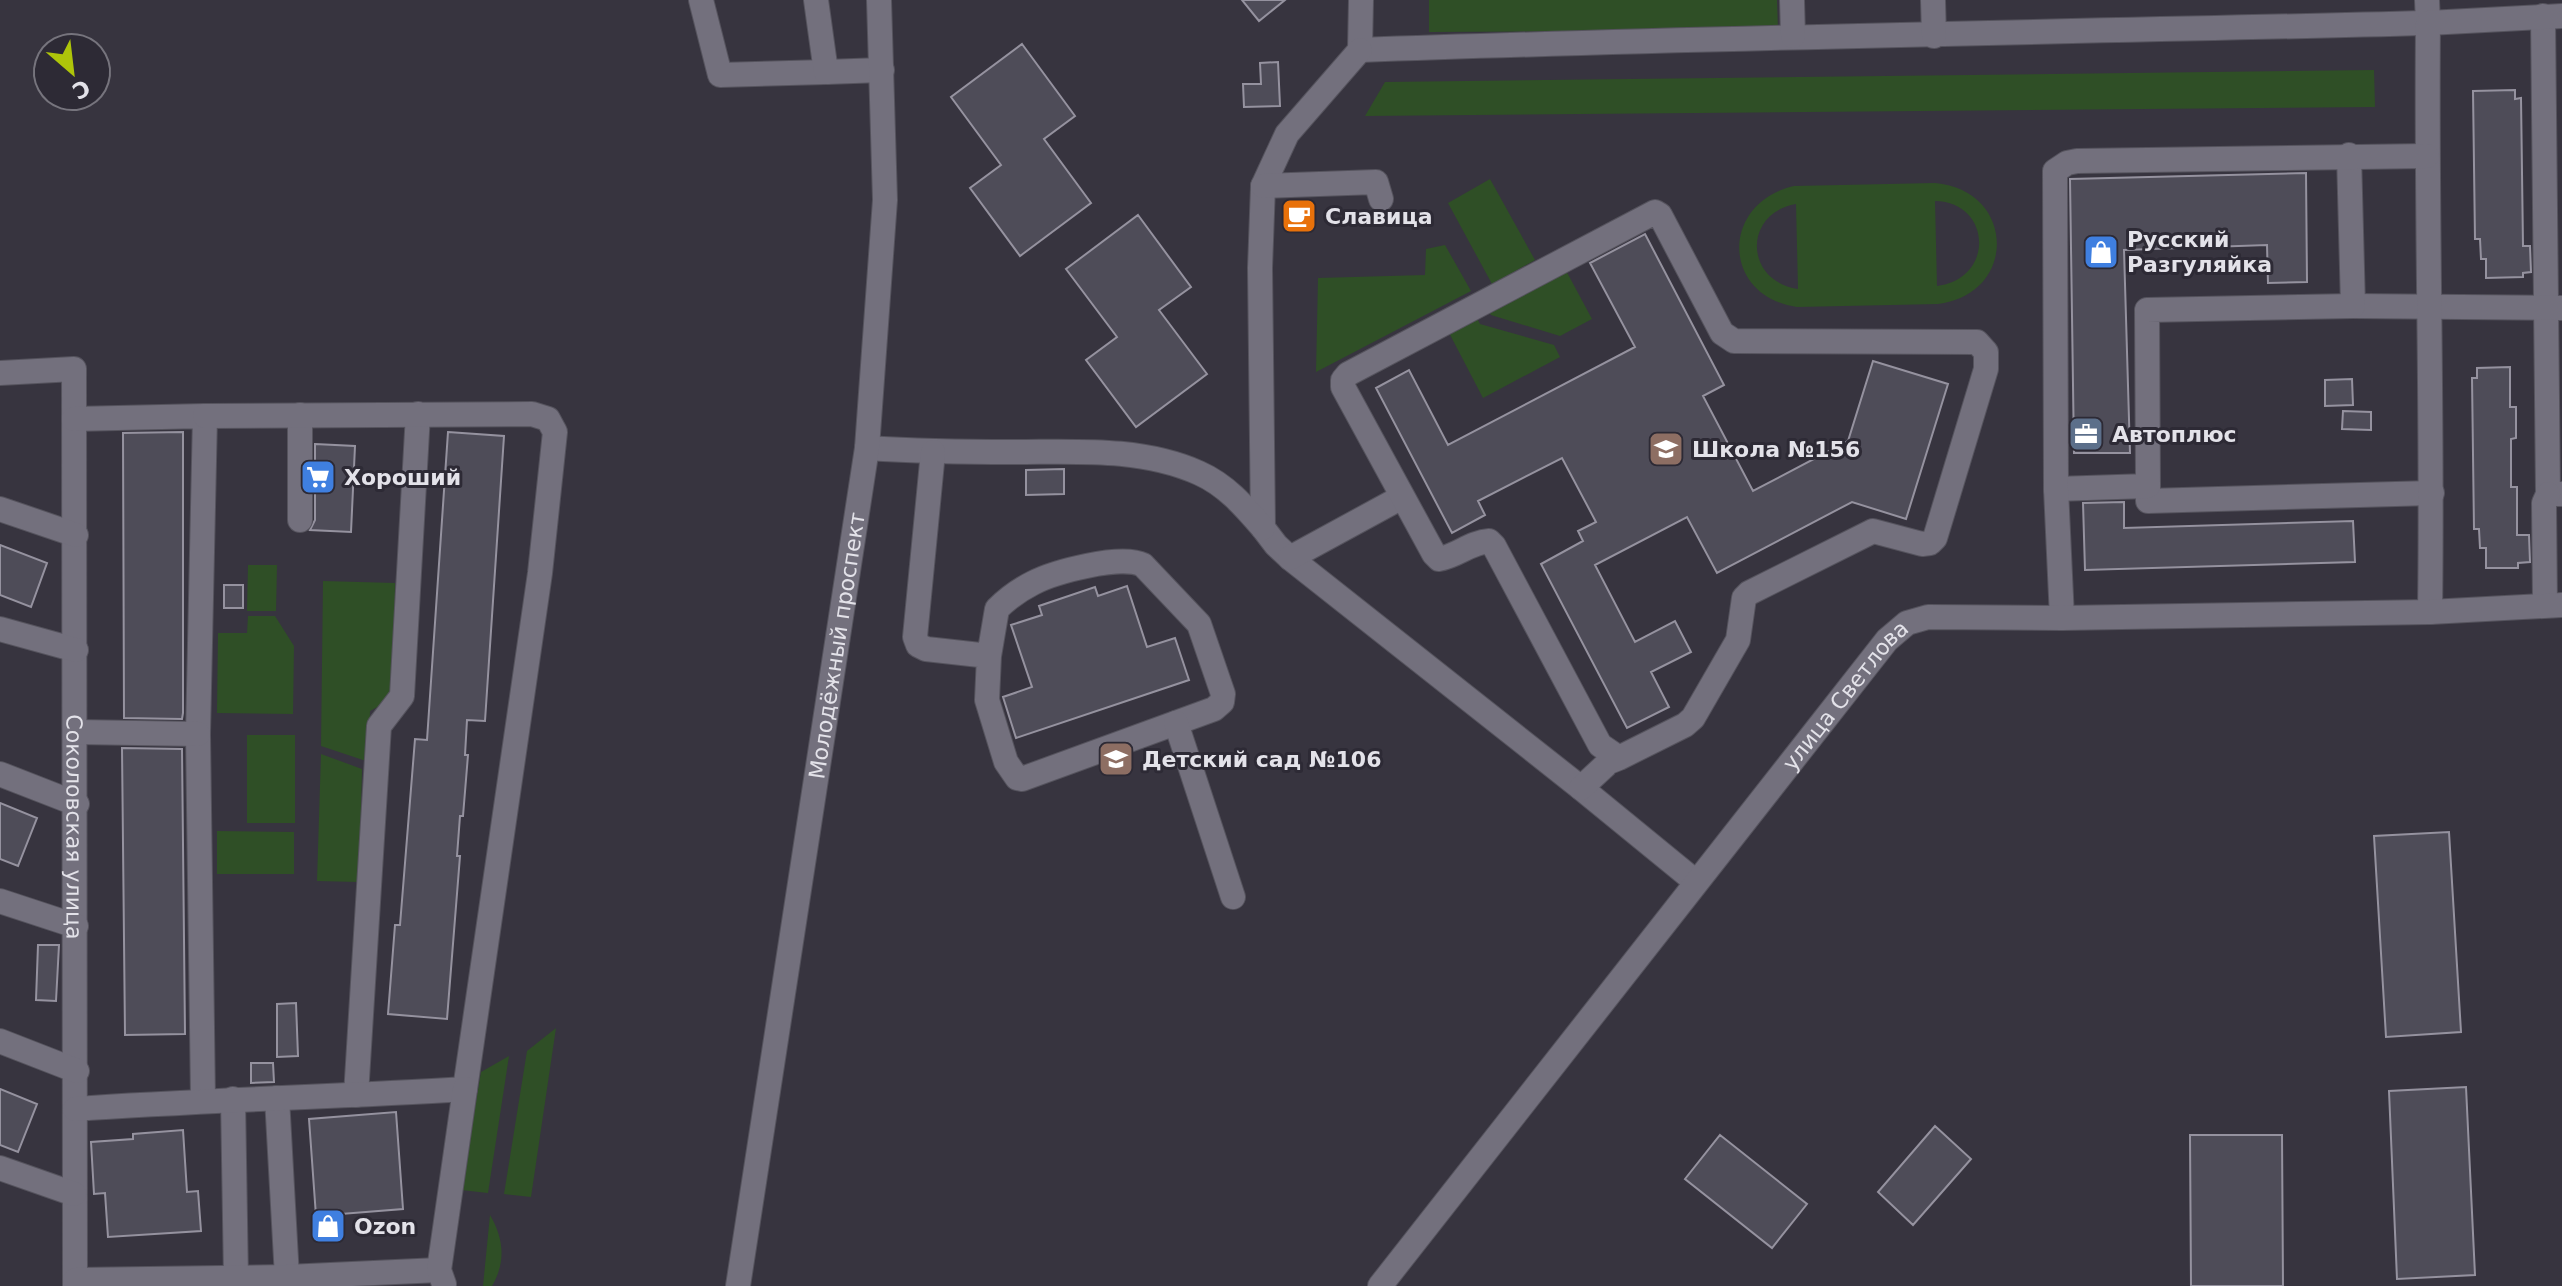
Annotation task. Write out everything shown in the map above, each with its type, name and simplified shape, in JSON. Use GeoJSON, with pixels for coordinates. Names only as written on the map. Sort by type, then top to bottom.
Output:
{"type":"FeatureCollection","features":[{"type":"Feature","properties":{"kind":"street"},"geometry":{"type":"LineString","coordinates":[[701,0],[720,75],[882,70]]}},
{"type":"Feature","properties":{"kind":"street"},"geometry":{"type":"LineString","coordinates":[[816,0],[826,72]]}},
{"type":"Feature","properties":{"kind":"street","name":"Молодёжный проспект"},"geometry":{"type":"LineString","coordinates":[[738,1286],[867,448],[885,200],[879,0]]}},
{"type":"Feature","properties":{"kind":"street"},"geometry":{"type":"LineString","coordinates":[[1263,528],[1260,268],[1263,186],[1287,134],[1360,50],[1361,0]]}},
{"type":"Feature","properties":{"kind":"street"},"geometry":{"type":"LineString","coordinates":[[1792,0],[1793,36]]}},
{"type":"Feature","properties":{"kind":"street"},"geometry":{"type":"LineString","coordinates":[[1933,0],[1934,36]]}},
{"type":"Feature","properties":{"kind":"street"},"geometry":{"type":"LineString","coordinates":[[1360,50],[1793,36],[1934,36],[2427,12],[2548,12],[2554,194],[2555,494],[2544,503],[2553,605]]}},
{"type":"Feature","properties":{"kind":"street"},"geometry":{"type":"LineString","coordinates":[[2427,12],[2432,493],[2430,612]]}},
{"type":"Feature","properties":{"kind":"street"},"geometry":{"type":"LineString","coordinates":[[2349,155],[2353,306]]}},
{"type":"Feature","properties":{"kind":"street"},"geometry":{"type":"LineString","coordinates":[[2062,618],[2056,489],[2055,171],[2077,161],[2427,156]]}},
{"type":"Feature","properties":{"kind":"street"},"geometry":{"type":"LineString","coordinates":[[1263,186],[1376,182],[1381,199]]}},
{"type":"Feature","properties":{"kind":"street"},"geometry":{"type":"LineString","coordinates":[[1581,788],[1609,762],[1619,758],[1693,718],[1738,640],[1744,598],[1749,593],[1873,531],[1922,544],[1930,543],[1935,538],[1986,369],[1986,352],[1977,342],[1734,341],[1722,333],[1660,215],[1650,213],[1348,374],[1343,380],[1343,387],[1434,554],[1439,559],[1480,542],[1489,541],[1494,546],[1600,745],[1619,758]]}},
{"type":"Feature","properties":{"kind":"street"},"geometry":{"type":"LineString","coordinates":[[2432,493],[2148,501],[2147,310],[2353,306],[2554,308]]}},
{"type":"Feature","properties":{"kind":"street","name":"Соколовская улица"},"geometry":{"type":"LineString","coordinates":[[0,373],[74,369],[77,804],[75,1283]]}},
{"type":"Feature","properties":{"kind":"street"},"geometry":{"type":"LineString","coordinates":[[356,1095],[379,726],[402,696],[418,414]]}},
{"type":"Feature","properties":{"kind":"street"},"geometry":{"type":"LineString","coordinates":[[74,419],[532,414],[548,419],[555,432],[538,588],[465,1089],[442,1278],[287,1277],[75,1283]]}},
{"type":"Feature","properties":{"kind":"street"},"geometry":{"type":"LineString","coordinates":[[300,415],[300,520]]}},
{"type":"Feature","properties":{"kind":"street"},"geometry":{"type":"LineString","coordinates":[[203,1100],[198,734],[205,416]]}},
{"type":"Feature","properties":{"kind":"street"},"geometry":{"type":"LineString","coordinates":[[867,448],[933,452],[1099,452],[1154,458],[1200,474],[1235,496],[1290,558],[1696,882]]}},
{"type":"Feature","properties":{"kind":"street"},"geometry":{"type":"LineString","coordinates":[[933,452],[915,637],[918,645],[926,649],[989,656]]}},
{"type":"Feature","properties":{"kind":"street"},"geometry":{"type":"LineString","coordinates":[[2056,489],[2148,486]]}},
{"type":"Feature","properties":{"kind":"street"},"geometry":{"type":"LineString","coordinates":[[1290,558],[1402,497]]}},
{"type":"Feature","properties":{"kind":"street"},"geometry":{"type":"LineString","coordinates":[[0,509],[76,535]]}},
{"type":"Feature","properties":{"kind":"street"},"geometry":{"type":"LineString","coordinates":[[1139,562],[1199,624],[1223,694],[1222,702],[1214,709],[1022,779],[1017,778],[1006,762],[987,700],[989,656],[997,609],[1035,582],[1095,564],[1139,562]]}},
{"type":"Feature","properties":{"kind":"street","name":"улица Светлова"},"geometry":{"type":"LineString","coordinates":[[1380,1286],[1887,640],[1907,623],[1928,617],[2430,612],[2553,605]]}},
{"type":"Feature","properties":{"kind":"street"},"geometry":{"type":"LineString","coordinates":[[0,629],[76,650]]}},
{"type":"Feature","properties":{"kind":"street"},"geometry":{"type":"LineString","coordinates":[[1176,723],[1233,897]]}},
{"type":"Feature","properties":{"kind":"street"},"geometry":{"type":"LineString","coordinates":[[76,732],[198,734]]}},
{"type":"Feature","properties":{"kind":"street"},"geometry":{"type":"LineString","coordinates":[[0,774],[77,804]]}},
{"type":"Feature","properties":{"kind":"street"},"geometry":{"type":"LineString","coordinates":[[0,901],[76,926]]}},
{"type":"Feature","properties":{"kind":"street"},"geometry":{"type":"LineString","coordinates":[[0,1041],[77,1071]]}},
{"type":"Feature","properties":{"kind":"street"},"geometry":{"type":"LineString","coordinates":[[75,1109],[203,1100],[465,1089]]}},
{"type":"Feature","properties":{"kind":"street"},"geometry":{"type":"LineString","coordinates":[[277,1098],[287,1277]]}},
{"type":"Feature","properties":{"kind":"street"},"geometry":{"type":"LineString","coordinates":[[233,1099],[236,1279]]}},
{"type":"Feature","properties":{"kind":"street"},"geometry":{"type":"LineString","coordinates":[[0,1168],[74,1194]]}},
{"type":"Feature","properties":{"kind":"green space"},"geometry":{"type":"Polygon","coordinates":[[[1429,0],[1777,0],[1778,30],[1429,32],[1429,0]]]}},
{"type":"Feature","properties":{"kind":"green space"},"geometry":{"type":"Polygon","coordinates":[[[2374,70],[2375,107],[1365,116],[1385,82],[2374,70]]]}},
{"type":"Feature","properties":{"kind":"green space"},"geometry":{"type":"Polygon","coordinates":[[[1490,179],[1535,260],[1492,284],[1448,203],[1490,179]]]}},
{"type":"Feature","properties":{"kind":"green space"},"geometry":{"type":"Polygon","coordinates":[[[1935,183],[1962,190],[1981,203],[1993,222],[1997,242],[1994,263],[1983,282],[1964,296],[1938,304],[1797,307],[1772,299],[1754,286],[1743,268],[1739,249],[1742,229],[1753,211],[1770,196],[1794,186],[1935,183]],[[1935,201],[1937,286],[1956,280],[1969,270],[1977,256],[1979,241],[1976,226],[1968,214],[1954,205],[1935,201]],[[1796,204],[1779,210],[1766,220],[1759,233],[1757,247],[1767,274],[1780,283],[1798,289],[1796,204]]]}},
{"type":"Feature","properties":{"kind":"green space"},"geometry":{"type":"Polygon","coordinates":[[[1445,245],[1471,291],[1316,372],[1318,278],[1425,275],[1426,249],[1445,245]]]}},
{"type":"Feature","properties":{"kind":"green space"},"geometry":{"type":"Polygon","coordinates":[[[1563,265],[1592,319],[1560,336],[1491,315],[1486,306],[1563,265]]]}},
{"type":"Feature","properties":{"kind":"green space"},"geometry":{"type":"Polygon","coordinates":[[[1474,312],[1480,324],[1554,345],[1560,357],[1483,398],[1446,327],[1474,312]]]}},
{"type":"Feature","properties":{"kind":"green space"},"geometry":{"type":"Polygon","coordinates":[[[248,565],[277,565],[276,611],[247,611],[248,565]]]}},
{"type":"Feature","properties":{"kind":"green space"},"geometry":{"type":"Polygon","coordinates":[[[323,581],[395,583],[394,689],[381,705],[370,711],[369,762],[321,746],[323,581]]]}},
{"type":"Feature","properties":{"kind":"green space"},"geometry":{"type":"Polygon","coordinates":[[[248,616],[275,616],[294,646],[293,714],[217,713],[218,633],[247,633],[248,616]]]}},
{"type":"Feature","properties":{"kind":"green space"},"geometry":{"type":"Polygon","coordinates":[[[247,735],[295,735],[295,823],[247,823],[247,735]]]}},
{"type":"Feature","properties":{"kind":"green space"},"geometry":{"type":"Polygon","coordinates":[[[321,754],[362,769],[359,882],[317,881],[321,754]]]}},
{"type":"Feature","properties":{"kind":"green space"},"geometry":{"type":"Polygon","coordinates":[[[217,831],[294,832],[294,874],[217,874],[217,831]]]}},
{"type":"Feature","properties":{"kind":"green space"},"geometry":{"type":"Polygon","coordinates":[[[556,1028],[531,1197],[504,1194],[527,1051],[556,1028]]]}},
{"type":"Feature","properties":{"kind":"green space"},"geometry":{"type":"Polygon","coordinates":[[[509,1056],[488,1193],[461,1190],[481,1072],[509,1056]]]}},
{"type":"Feature","properties":{"kind":"green space"},"geometry":{"type":"Polygon","coordinates":[[[490,1215],[502,1250],[497,1277],[492,1286],[483,1286],[490,1215]]]}},
{"type":"Feature","properties":{"kind":"building"},"geometry":{"type":"Polygon","coordinates":[[[1242,0],[1285,0],[1259,21],[1242,0]]]}},
{"type":"Feature","properties":{"kind":"building"},"geometry":{"type":"Polygon","coordinates":[[[1022,44],[1075,116],[1044,139],[1091,203],[1020,256],[970,188],[1001,165],[951,97],[1022,44]]]}},
{"type":"Feature","properties":{"kind":"building"},"geometry":{"type":"Polygon","coordinates":[[[1278,62],[1280,106],[1244,107],[1243,84],[1261,84],[1260,63],[1278,62]]]}},
{"type":"Feature","properties":{"kind":"building"},"geometry":{"type":"Polygon","coordinates":[[[2515,90],[2515,99],[2521,98],[2523,246],[2530,246],[2531,272],[2523,273],[2523,277],[2486,278],[2486,259],[2481,259],[2480,239],[2475,239],[2473,91],[2515,90]]]}},
{"type":"Feature","properties":{"kind":"building"},"geometry":{"type":"Polygon","coordinates":[[[2306,173],[2307,282],[2268,283],[2267,245],[2124,250],[2130,453],[2074,453],[2070,179],[2306,173]]]}},
{"type":"Feature","properties":{"kind":"building"},"geometry":{"type":"Polygon","coordinates":[[[1138,215],[1191,287],[1159,310],[1207,374],[1136,427],[1086,360],[1117,337],[1066,269],[1138,215]]]}},
{"type":"Feature","properties":{"kind":"building"},"geometry":{"type":"Polygon","coordinates":[[[1645,234],[1724,385],[1703,396],[1753,491],[1848,441],[1873,361],[1948,384],[1906,519],[1852,502],[1717,573],[1687,517],[1595,565],[1635,642],[1675,621],[1691,652],[1651,672],[1669,707],[1627,728],[1541,564],[1583,541],[1578,531],[1596,522],[1562,458],[1478,501],[1485,515],[1452,533],[1376,388],[1409,370],[1448,445],[1635,347],[1590,263],[1645,234]]]}},
{"type":"Feature","properties":{"kind":"building"},"geometry":{"type":"Polygon","coordinates":[[[2510,367],[2510,407],[2516,407],[2516,438],[2511,439],[2511,487],[2517,487],[2517,535],[2529,535],[2530,562],[2518,563],[2518,568],[2486,568],[2486,548],[2480,548],[2479,529],[2474,529],[2472,378],[2477,378],[2477,368],[2510,367]]]}},
{"type":"Feature","properties":{"kind":"building"},"geometry":{"type":"Polygon","coordinates":[[[2352,379],[2353,405],[2325,406],[2325,380],[2352,379]]]}},
{"type":"Feature","properties":{"kind":"building"},"geometry":{"type":"Polygon","coordinates":[[[2343,411],[2371,412],[2371,430],[2342,429],[2343,411]]]}},
{"type":"Feature","properties":{"kind":"building"},"geometry":{"type":"Polygon","coordinates":[[[183,432],[182,719],[124,718],[123,433],[183,432]]]}},
{"type":"Feature","properties":{"kind":"building"},"geometry":{"type":"Polygon","coordinates":[[[448,432],[504,436],[485,721],[467,720],[465,755],[468,755],[463,816],[460,816],[457,856],[460,856],[447,1019],[388,1014],[395,925],[400,925],[415,739],[427,740],[448,432]]]}},
{"type":"Feature","properties":{"kind":"building"},"geometry":{"type":"Polygon","coordinates":[[[315,444],[355,446],[351,532],[310,530],[315,520],[315,444]]]}},
{"type":"Feature","properties":{"kind":"building"},"geometry":{"type":"Polygon","coordinates":[[[1064,469],[1064,494],[1026,495],[1026,470],[1064,469]]]}},
{"type":"Feature","properties":{"kind":"building"},"geometry":{"type":"Polygon","coordinates":[[[2124,502],[2124,528],[2353,521],[2355,562],[2085,570],[2083,503],[2124,502]]]}},
{"type":"Feature","properties":{"kind":"building"},"geometry":{"type":"Polygon","coordinates":[[[0,545],[47,563],[31,607],[0,595],[0,545]]]}},
{"type":"Feature","properties":{"kind":"building"},"geometry":{"type":"Polygon","coordinates":[[[224,585],[243,585],[243,608],[224,608],[224,585]]]}},
{"type":"Feature","properties":{"kind":"building"},"geometry":{"type":"Polygon","coordinates":[[[1127,586],[1147,647],[1175,638],[1189,680],[1016,738],[1003,697],[1032,687],[1011,625],[1042,615],[1039,606],[1095,587],[1098,596],[1127,586]]]}},
{"type":"Feature","properties":{"kind":"building"},"geometry":{"type":"Polygon","coordinates":[[[122,748],[182,749],[185,1034],[125,1035],[122,748]]]}},
{"type":"Feature","properties":{"kind":"building"},"geometry":{"type":"Polygon","coordinates":[[[0,803],[37,818],[18,866],[0,859],[0,803]]]}},
{"type":"Feature","properties":{"kind":"building"},"geometry":{"type":"Polygon","coordinates":[[[2449,832],[2461,1032],[2386,1037],[2374,836],[2449,832]]]}},
{"type":"Feature","properties":{"kind":"building"},"geometry":{"type":"Polygon","coordinates":[[[38,945],[59,945],[56,1001],[36,1000],[38,945]]]}},
{"type":"Feature","properties":{"kind":"building"},"geometry":{"type":"Polygon","coordinates":[[[296,1003],[298,1056],[277,1057],[277,1004],[296,1003]]]}},
{"type":"Feature","properties":{"kind":"building"},"geometry":{"type":"Polygon","coordinates":[[[251,1063],[273,1063],[274,1082],[251,1083],[251,1063]]]}},
{"type":"Feature","properties":{"kind":"building"},"geometry":{"type":"Polygon","coordinates":[[[2466,1087],[2475,1275],[2397,1279],[2389,1091],[2466,1087]]]}},
{"type":"Feature","properties":{"kind":"building"},"geometry":{"type":"Polygon","coordinates":[[[0,1089],[37,1104],[18,1152],[0,1145],[0,1089]]]}},
{"type":"Feature","properties":{"kind":"building"},"geometry":{"type":"Polygon","coordinates":[[[396,1112],[403,1209],[316,1216],[309,1119],[396,1112]]]}},
{"type":"Feature","properties":{"kind":"building"},"geometry":{"type":"Polygon","coordinates":[[[1935,1126],[1971,1159],[1913,1225],[1878,1192],[1935,1126]]]}},
{"type":"Feature","properties":{"kind":"building"},"geometry":{"type":"Polygon","coordinates":[[[183,1130],[187,1192],[198,1191],[201,1231],[108,1237],[105,1193],[94,1194],[91,1142],[133,1139],[133,1134],[183,1130]]]}},
{"type":"Feature","properties":{"kind":"building"},"geometry":{"type":"Polygon","coordinates":[[[1720,1135],[1807,1204],[1772,1248],[1685,1179],[1720,1135]]]}},
{"type":"Feature","properties":{"kind":"building"},"geometry":{"type":"Polygon","coordinates":[[[2190,1135],[2282,1135],[2283,1286],[2191,1286],[2190,1135]]]}},
{"type":"Feature","properties":{"kind":"place","name":"Славица"},"geometry":{"type":"Point","coordinates":[1299,216]}},
{"type":"Feature","properties":{"kind":"place","name":"Русский Разгуляйка"},"geometry":{"type":"Point","coordinates":[2101,252]}},
{"type":"Feature","properties":{"kind":"place","name":"Автоплюс"},"geometry":{"type":"Point","coordinates":[2086,434]}},
{"type":"Feature","properties":{"kind":"place","name":"Школа №156"},"geometry":{"type":"Point","coordinates":[1666,449]}},
{"type":"Feature","properties":{"kind":"place","name":"Хороший"},"geometry":{"type":"Point","coordinates":[318,477]}},
{"type":"Feature","properties":{"kind":"place","name":"Детский сад №106"},"geometry":{"type":"Point","coordinates":[1116,759]}},
{"type":"Feature","properties":{"kind":"place","name":"Ozon"},"geometry":{"type":"Point","coordinates":[328,1226]}}]}
